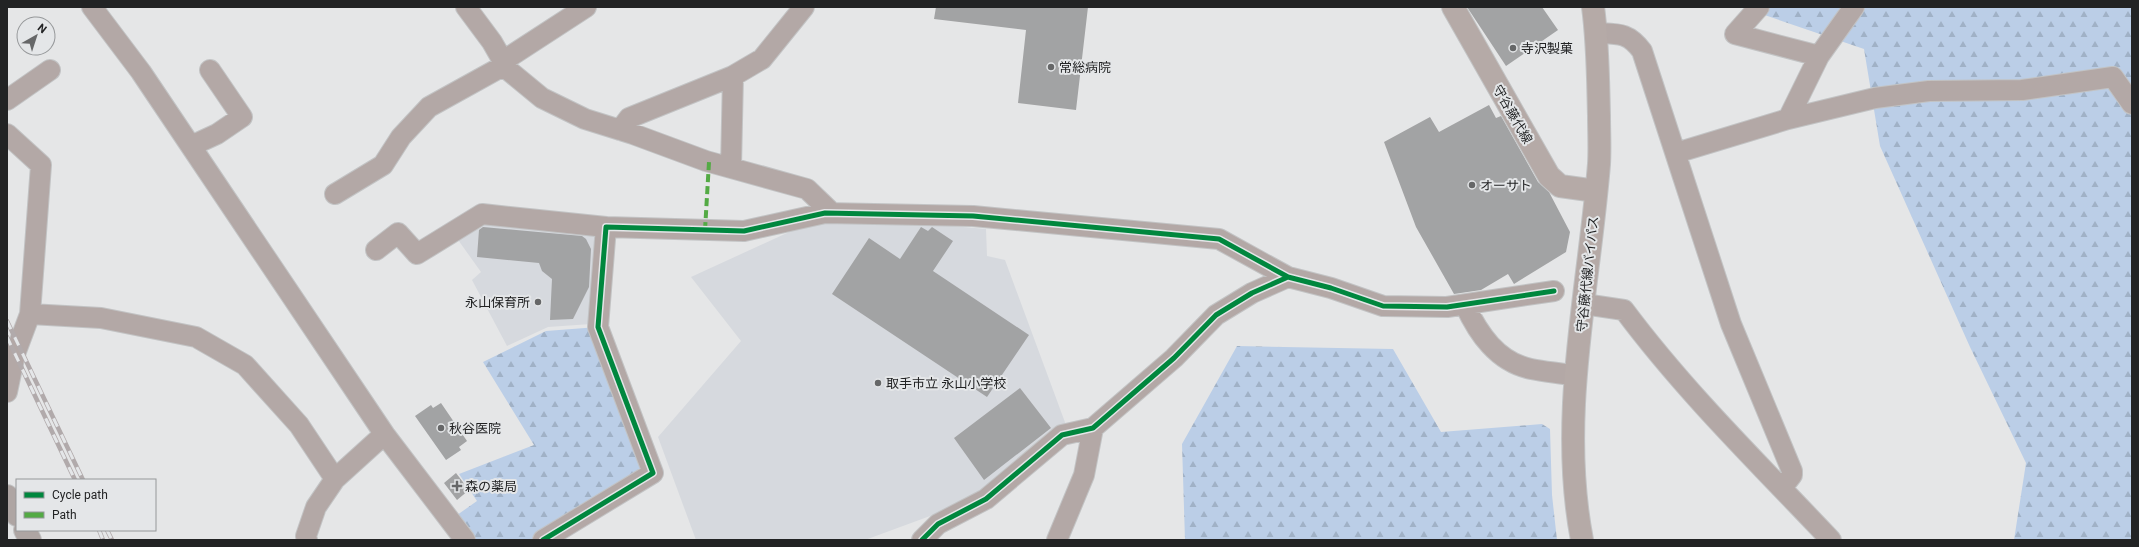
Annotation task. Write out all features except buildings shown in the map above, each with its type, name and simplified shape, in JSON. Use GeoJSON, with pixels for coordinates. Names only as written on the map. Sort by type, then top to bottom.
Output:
{"type":"FeatureCollection","features":[{"type":"Feature","properties":{"kind":"highway"},"geometry":{"type":"LineString","coordinates":[[7,496],[16,513]]}},
{"type":"Feature","properties":{"kind":"highway"},"geometry":{"type":"LineString","coordinates":[[26,531],[30,540]]}},
{"type":"Feature","properties":{"kind":"main road","name":"守谷藤代線"},"geometry":{"type":"LineString","coordinates":[[1453,7],[1549,176],[1560,186],[1596,191]]}},
{"type":"Feature","properties":{"kind":"main road","name":"守谷藤代線バイパス"},"geometry":{"type":"LineString","coordinates":[[1582,540],[1574,479],[1572,431],[1576,376],[1599,162],[1596,33],[1593,7]]}},
{"type":"Feature","properties":{"kind":"street"},"geometry":{"type":"LineString","coordinates":[[92,7],[141,72],[384,435],[465,540]]}},
{"type":"Feature","properties":{"kind":"street"},"geometry":{"type":"LineString","coordinates":[[466,7],[508,70],[542,98],[586,119],[706,161],[807,189],[832,213]]}},
{"type":"Feature","properties":{"kind":"street"},"geometry":{"type":"LineString","coordinates":[[335,194],[383,165],[401,137],[429,107],[504,63],[586,7]]}},
{"type":"Feature","properties":{"kind":"street"},"geometry":{"type":"LineString","coordinates":[[620,130],[629,118],[733,76],[762,58],[804,7]]}},
{"type":"Feature","properties":{"kind":"street"},"geometry":{"type":"LineString","coordinates":[[1759,7],[1735,34],[1820,56]]}},
{"type":"Feature","properties":{"kind":"street"},"geometry":{"type":"LineString","coordinates":[[1788,119],[1820,56],[1854,7]]}},
{"type":"Feature","properties":{"kind":"street"},"geometry":{"type":"LineString","coordinates":[[1596,33],[1623,34],[1635,41],[1642,51],[1730,324],[1792,471],[1792,475],[1782,488]]}},
{"type":"Feature","properties":{"kind":"street"},"geometry":{"type":"LineString","coordinates":[[7,100],[50,70]]}},
{"type":"Feature","properties":{"kind":"street"},"geometry":{"type":"LineString","coordinates":[[191,146],[217,134],[242,117],[210,70]]}},
{"type":"Feature","properties":{"kind":"street"},"geometry":{"type":"LineString","coordinates":[[731,167],[733,76]]}},
{"type":"Feature","properties":{"kind":"street"},"geometry":{"type":"LineString","coordinates":[[1676,153],[1788,119],[1875,98],[1929,91],[2022,90],[2113,77],[2132,104]]}},
{"type":"Feature","properties":{"kind":"street"},"geometry":{"type":"LineString","coordinates":[[7,134],[41,165],[30,314],[15,354],[7,392]]}},
{"type":"Feature","properties":{"kind":"street"},"geometry":{"type":"LineString","coordinates":[[376,250],[398,233],[417,254],[482,214],[606,227],[744,230],[825,213],[974,216],[1219,239],[1288,277],[1331,288],[1383,306],[1447,308],[1554,291]]}},
{"type":"Feature","properties":{"kind":"street"},"geometry":{"type":"LineString","coordinates":[[542,540],[653,473],[598,328],[606,227]]}},
{"type":"Feature","properties":{"kind":"street"},"geometry":{"type":"LineString","coordinates":[[922,540],[938,524],[986,499],[1062,435],[1093,428],[1174,358],[1216,315],[1252,293],[1288,277]]}},
{"type":"Feature","properties":{"kind":"street"},"geometry":{"type":"LineString","coordinates":[[1584,304],[1624,310],[1648,342],[1689,389],[1831,540]]}},
{"type":"Feature","properties":{"kind":"street"},"geometry":{"type":"LineString","coordinates":[[1465,305],[1484,339],[1498,352],[1514,363],[1529,369],[1576,376]]}},
{"type":"Feature","properties":{"kind":"street"},"geometry":{"type":"LineString","coordinates":[[30,314],[102,318],[196,336],[245,365],[299,425],[335,479]]}},
{"type":"Feature","properties":{"kind":"street"},"geometry":{"type":"LineString","coordinates":[[1057,540],[1084,475],[1093,428]]}},
{"type":"Feature","properties":{"kind":"street"},"geometry":{"type":"LineString","coordinates":[[307,540],[306,536],[316,508],[335,479],[378,440]]}},
{"type":"Feature","properties":{"kind":"shaded area","name":"取手市立 永山小学校"},"geometry":{"type":"Polygon","coordinates":[[[861,218],[986,229],[987,256],[1005,260],[1066,425],[968,502],[865,540],[696,540],[658,437],[741,341],[691,277],[800,227],[861,218]]]}},
{"type":"Feature","properties":{"kind":"shaded area","name":"永山保育所"},"geometry":{"type":"Polygon","coordinates":[[[482,221],[596,234],[591,324],[548,327],[507,346],[472,280],[481,272],[456,237],[482,221]]]}},
{"type":"Feature","properties":{"kind":"green space"},"geometry":{"type":"Polygon","coordinates":[[[1741,7],[2132,7],[2132,540],[2014,540],[2026,463],[1970,347],[1880,146],[1864,49],[1741,7]]]}},
{"type":"Feature","properties":{"kind":"green space"},"geometry":{"type":"Polygon","coordinates":[[[598,327],[653,473],[543,540],[465,540],[450,520],[477,501],[459,474],[534,445],[483,362],[546,331],[598,327]]]}},
{"type":"Feature","properties":{"kind":"green space"},"geometry":{"type":"Polygon","coordinates":[[[1237,346],[1393,349],[1441,432],[1542,424],[1550,429],[1552,495],[1557,540],[1185,540],[1182,444],[1237,346]]]}},
{"type":"Feature","properties":{"kind":"railway"},"geometry":{"type":"LineString","coordinates":[[7,321],[83,479]]}},
{"type":"Feature","properties":{"kind":"railway"},"geometry":{"type":"LineString","coordinates":[[7,337],[75,479]]}},
{"type":"Feature","properties":{"kind":"railway"},"geometry":{"type":"LineString","coordinates":[[99,531],[103,540]]}},
{"type":"Feature","properties":{"kind":"railway"},"geometry":{"type":"LineString","coordinates":[[108,531],[112,540]]}},
{"type":"Feature","properties":{"kind":"marked path"},"geometry":{"type":"LineString","coordinates":[[705,230],[709,162]]}},
{"type":"Feature","properties":{"kind":"cycle path"},"geometry":{"type":"LineString","coordinates":[[543,540],[653,473],[598,327],[606,227],[744,231],[825,213],[973,216],[1219,239],[1288,277]]}},
{"type":"Feature","properties":{"kind":"cycle path"},"geometry":{"type":"LineString","coordinates":[[922,540],[938,524],[986,499],[1062,435],[1093,428],[1174,358],[1216,315],[1252,293],[1288,277],[1331,288],[1383,306],[1447,307],[1554,291]]}},
{"type":"Feature","properties":{"kind":"place","name":"寺沢製菓"},"geometry":{"type":"Point","coordinates":[1513,48]}},
{"type":"Feature","properties":{"kind":"place","name":"常総病院"},"geometry":{"type":"Point","coordinates":[1051,67]}},
{"type":"Feature","properties":{"kind":"place","name":"オーサト"},"geometry":{"type":"Point","coordinates":[1472,185]}},
{"type":"Feature","properties":{"kind":"place","name":"永山保育所"},"geometry":{"type":"Point","coordinates":[538,302]}},
{"type":"Feature","properties":{"kind":"place","name":"取手市立 永山小学校"},"geometry":{"type":"Point","coordinates":[878,383]}},
{"type":"Feature","properties":{"kind":"place","name":"秋谷医院"},"geometry":{"type":"Point","coordinates":[441,428]}},
{"type":"Feature","properties":{"kind":"place","name":"森の薬局"},"geometry":{"type":"Point","coordinates":[457,486]}}]}
